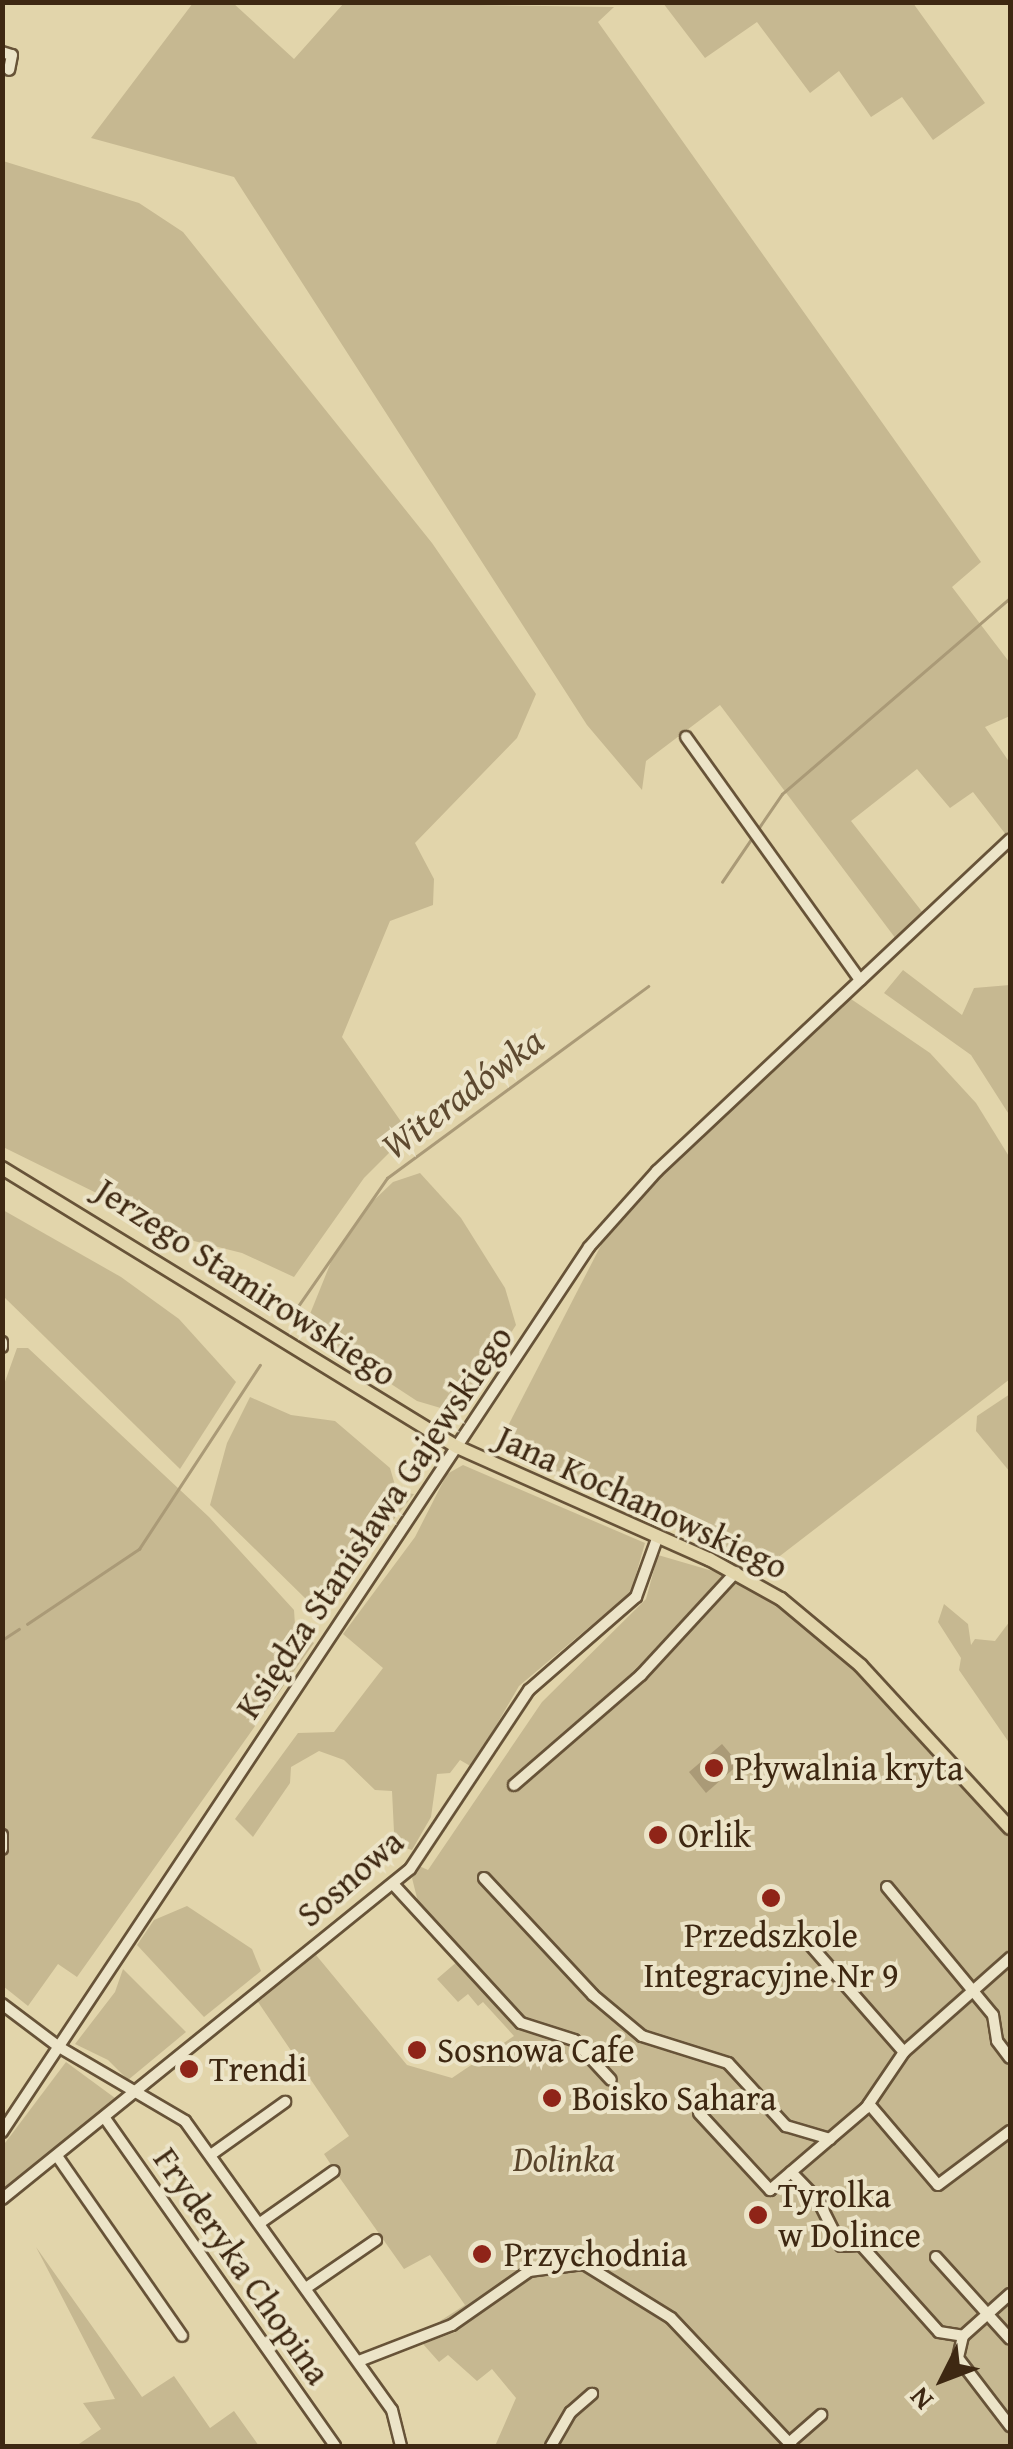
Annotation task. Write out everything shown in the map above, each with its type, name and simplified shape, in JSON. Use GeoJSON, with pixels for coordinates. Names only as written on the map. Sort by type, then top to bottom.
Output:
{"type":"FeatureCollection","features":[{"type":"Feature","properties":{"kind":"main road","name":"Jerzego Stamirowskiego"},"geometry":{"type":"LineString","coordinates":[[2,1168],[456,1447]]}},
{"type":"Feature","properties":{"kind":"main road","name":"Jana Kochanowskiego"},"geometry":{"type":"LineString","coordinates":[[456,1447],[736,1572],[834,1640],[1010,1828]]}},
{"type":"Feature","properties":{"kind":"street"},"geometry":{"type":"LineString","coordinates":[[2,52],[12,55],[9,70]]}},
{"type":"Feature","properties":{"kind":"street"},"geometry":{"type":"LineString","coordinates":[[686,738],[860,980]]}},
{"type":"Feature","properties":{"kind":"street","name":"Księdza Stanisława Gajewskiego"},"geometry":{"type":"LineString","coordinates":[[2,2132],[456,1447],[616,1214],[1010,840]]}},
{"type":"Feature","properties":{"kind":"street","name":"Sosnowa"},"geometry":{"type":"LineString","coordinates":[[2,2199],[393,1884],[424,1852],[530,1690],[636,1597],[658,1536]]}},
{"type":"Feature","properties":{"kind":"street"},"geometry":{"type":"LineString","coordinates":[[514,1785],[641,1674],[736,1572]]}},
{"type":"Feature","properties":{"kind":"street"},"geometry":{"type":"LineString","coordinates":[[2,1835],[2,1849]]}},
{"type":"Feature","properties":{"kind":"street"},"geometry":{"type":"LineString","coordinates":[[484,1878],[594,1995],[642,2036],[728,2063],[786,2126],[830,2139]]}},
{"type":"Feature","properties":{"kind":"street"},"geometry":{"type":"LineString","coordinates":[[393,1884],[521,2023],[574,2040],[611,2080]]}},
{"type":"Feature","properties":{"kind":"street"},"geometry":{"type":"LineString","coordinates":[[887,1887],[992,2015],[997,2041],[1010,2058]]}},
{"type":"Feature","properties":{"kind":"street"},"geometry":{"type":"LineString","coordinates":[[805,1939],[904,2052]]}},
{"type":"Feature","properties":{"kind":"street"},"geometry":{"type":"LineString","coordinates":[[698,2113],[770,2190],[870,2104],[904,2052],[1010,1958]]}},
{"type":"Feature","properties":{"kind":"street"},"geometry":{"type":"LineString","coordinates":[[2,2004],[59,2047],[185,2121],[392,2410],[401,2446]]}},
{"type":"Feature","properties":{"kind":"street"},"geometry":{"type":"LineString","coordinates":[[212,2154],[286,2102]]}},
{"type":"Feature","properties":{"kind":"street"},"geometry":{"type":"LineString","coordinates":[[870,2104],[938,2185],[1010,2132]]}},
{"type":"Feature","properties":{"kind":"street","name":"Fryderyka Chopina"},"geometry":{"type":"LineString","coordinates":[[104,2118],[335,2446]]}},
{"type":"Feature","properties":{"kind":"street"},"geometry":{"type":"LineString","coordinates":[[57,2156],[182,2336]]}},
{"type":"Feature","properties":{"kind":"street"},"geometry":{"type":"LineString","coordinates":[[260,2222],[334,2171]]}},
{"type":"Feature","properties":{"kind":"street"},"geometry":{"type":"LineString","coordinates":[[791,2172],[818,2200],[841,2246],[861,2245],[938,2332],[964,2336]]}},
{"type":"Feature","properties":{"kind":"street"},"geometry":{"type":"LineString","coordinates":[[306,2288],[376,2240]]}},
{"type":"Feature","properties":{"kind":"street"},"geometry":{"type":"LineString","coordinates":[[936,2257],[1010,2339]]}},
{"type":"Feature","properties":{"kind":"street"},"geometry":{"type":"LineString","coordinates":[[358,2362],[452,2325],[530,2271],[584,2264],[671,2318],[790,2445],[821,2414]]}},
{"type":"Feature","properties":{"kind":"street"},"geometry":{"type":"LineString","coordinates":[[1010,2294],[964,2336],[962,2366],[1010,2426]]}},
{"type":"Feature","properties":{"kind":"street"},"geometry":{"type":"LineString","coordinates":[[552,2446],[571,2412],[592,2394]]}},
{"type":"Feature","properties":{"kind":"green space"},"geometry":{"type":"Polygon","coordinates":[[[193,3],[233,3],[294,59],[344,3],[614,7],[598,22],[981,562],[952,587],[1010,663],[1010,716],[985,727],[1010,763],[1010,840],[973,792],[950,808],[917,769],[851,821],[927,918],[899,943],[720,705],[646,761],[642,790],[587,725],[234,177],[91,138],[193,3]]]}},
{"type":"Feature","properties":{"kind":"green space"},"geometry":{"type":"Polygon","coordinates":[[[663,3],[913,3],[985,103],[933,140],[902,97],[871,117],[839,71],[810,93],[757,22],[705,58],[663,3]]]}},
{"type":"Feature","properties":{"kind":"green space"},"geometry":{"type":"Polygon","coordinates":[[[3,161],[139,203],[183,232],[432,543],[536,694],[517,738],[415,843],[434,879],[433,905],[390,921],[342,1037],[409,1133],[364,1178],[294,1277],[242,1253],[194,1241],[3,1147],[3,161]]]}},
{"type":"Feature","properties":{"kind":"green space"},"geometry":{"type":"Polygon","coordinates":[[[903,970],[962,1015],[974,988],[1010,985],[1010,1116],[971,1055],[884,993],[903,970]]]}},
{"type":"Feature","properties":{"kind":"green space"},"geometry":{"type":"Polygon","coordinates":[[[851,999],[930,1053],[976,1103],[1010,1158],[1010,1379],[763,1569],[496,1449],[614,1220],[851,999]]]}},
{"type":"Feature","properties":{"kind":"green space"},"geometry":{"type":"Polygon","coordinates":[[[420,1173],[461,1218],[505,1288],[516,1325],[468,1400],[444,1409],[417,1401],[324,1340],[310,1314],[331,1262],[372,1202],[393,1182],[420,1173]]]}},
{"type":"Feature","properties":{"kind":"green space"},"geometry":{"type":"Polygon","coordinates":[[[3,1210],[121,1277],[179,1319],[236,1382],[180,1469],[3,1296],[3,1210]]]}},
{"type":"Feature","properties":{"kind":"green space"},"geometry":{"type":"Polygon","coordinates":[[[17,1348],[28,1348],[209,1517],[294,1610],[295,1625],[314,1643],[77,1977],[58,1964],[28,2006],[3,1986],[2,1390],[17,1348]]]}},
{"type":"Feature","properties":{"kind":"green space"},"geometry":{"type":"Polygon","coordinates":[[[1010,1394],[1010,1472],[976,1431],[977,1416],[1010,1394]]]}},
{"type":"Feature","properties":{"kind":"green space"},"geometry":{"type":"Polygon","coordinates":[[[250,1397],[291,1415],[335,1421],[390,1468],[397,1492],[414,1494],[328,1602],[308,1601],[210,1505],[227,1443],[250,1397]]]}},
{"type":"Feature","properties":{"kind":"green space"},"geometry":{"type":"Polygon","coordinates":[[[463,1465],[645,1543],[631,1592],[519,1686],[472,1767],[460,1760],[450,1773],[437,1774],[431,1817],[412,1850],[402,1847],[394,1832],[392,1791],[375,1790],[344,1760],[319,1751],[291,1767],[290,1783],[253,1837],[235,1819],[298,1733],[334,1732],[383,1668],[343,1634],[415,1537],[447,1474],[463,1465]]]}},
{"type":"Feature","properties":{"kind":"green space","name":"Dolinka"},"geometry":{"type":"Polygon","coordinates":[[[658,1555],[723,1574],[803,1621],[857,1669],[1010,1837],[1010,2446],[495,2446],[516,2398],[492,2369],[477,2381],[448,2355],[439,2362],[423,2344],[456,2332],[440,2321],[465,2305],[430,2255],[404,2269],[337,2174],[324,2154],[349,2136],[258,2002],[316,1955],[407,2065],[452,2078],[514,2036],[483,2002],[478,2006],[468,1994],[458,2002],[437,1979],[466,1954],[418,1902],[412,1878],[419,1866],[428,1870],[542,1702],[646,1599],[658,1555]]]}},
{"type":"Feature","properties":{"kind":"green space"},"geometry":{"type":"Polygon","coordinates":[[[944,1604],[968,1624],[971,1645],[975,1639],[995,1641],[1010,1621],[1010,1744],[959,1670],[961,1658],[938,1622],[944,1604]]]}},
{"type":"Feature","properties":{"kind":"green space"},"geometry":{"type":"Polygon","coordinates":[[[187,1906],[252,1949],[261,1971],[204,2017],[137,1945],[154,1920],[187,1906]]]}},
{"type":"Feature","properties":{"kind":"green space"},"geometry":{"type":"Polygon","coordinates":[[[123,1969],[186,2032],[128,2080],[108,2060],[75,2044],[115,1992],[123,1969]]]}},
{"type":"Feature","properties":{"kind":"green space"},"geometry":{"type":"Polygon","coordinates":[[[66,2062],[115,2098],[3,2192],[2,2147],[66,2062]]]}},
{"type":"Feature","properties":{"kind":"green space"},"geometry":{"type":"Polygon","coordinates":[[[36,2247],[142,2397],[174,2376],[210,2428],[234,2411],[259,2446],[76,2446],[101,2429],[83,2403],[115,2399],[36,2247]]]}},
{"type":"Feature","properties":{"kind":"shaded area","name":"Pływalnia kryta"},"geometry":{"type":"Polygon","coordinates":[[[722,1744],[739,1764],[706,1793],[689,1772],[722,1744]]]}},
{"type":"Feature","properties":{"kind":"waterway","name":"Witeradówka"},"geometry":{"type":"LineString","coordinates":[[758,829],[782,794],[1010,598]]}},
{"type":"Feature","properties":{"kind":"waterway","name":"Witeradówka"},"geometry":{"type":"LineString","coordinates":[[722,882],[754,835]]}},
{"type":"Feature","properties":{"kind":"waterway","name":"Witeradówka"},"geometry":{"type":"LineString","coordinates":[[294,1312],[387,1178],[648,986]]}},
{"type":"Feature","properties":{"kind":"waterway","name":"Witeradówka"},"geometry":{"type":"LineString","coordinates":[[27,1624],[139,1549],[260,1365]]}},
{"type":"Feature","properties":{"kind":"waterway","name":"Witeradówka"},"geometry":{"type":"LineString","coordinates":[[2,1640],[19,1629]]}},
{"type":"Feature","properties":{"kind":"place","name":"Pływalnia kryta"},"geometry":{"type":"Point","coordinates":[714,1768]}},
{"type":"Feature","properties":{"kind":"place","name":"Orlik"},"geometry":{"type":"Point","coordinates":[658,1835]}},
{"type":"Feature","properties":{"kind":"place","name":"Przedszkole Integracyjne Nr 9"},"geometry":{"type":"Point","coordinates":[771,1898]}},
{"type":"Feature","properties":{"kind":"place","name":"Sosnowa Cafe"},"geometry":{"type":"Point","coordinates":[417,2050]}},
{"type":"Feature","properties":{"kind":"place","name":"Trendi"},"geometry":{"type":"Point","coordinates":[189,2069]}},
{"type":"Feature","properties":{"kind":"place","name":"Boisko Sahara"},"geometry":{"type":"Point","coordinates":[552,2098]}},
{"type":"Feature","properties":{"kind":"place","name":"Tyrolka w Dolince"},"geometry":{"type":"Point","coordinates":[758,2215]}},
{"type":"Feature","properties":{"kind":"place","name":"Przychodnia"},"geometry":{"type":"Point","coordinates":[482,2254]}}]}
